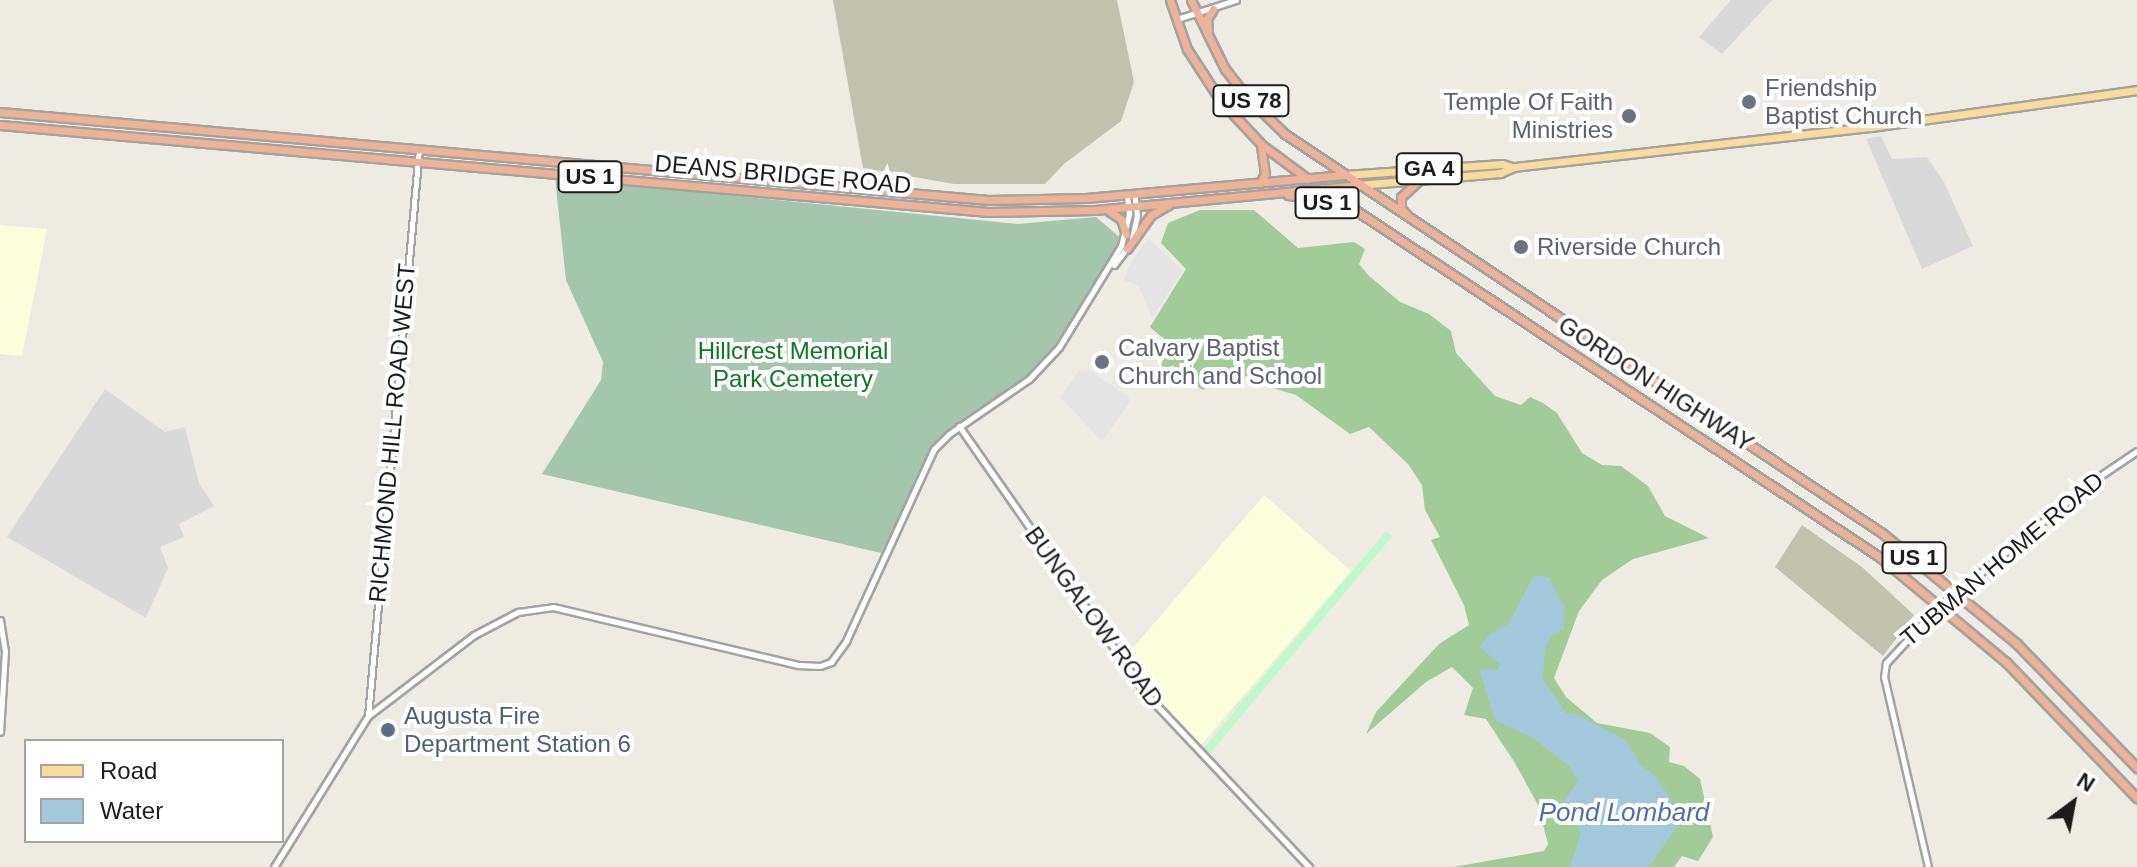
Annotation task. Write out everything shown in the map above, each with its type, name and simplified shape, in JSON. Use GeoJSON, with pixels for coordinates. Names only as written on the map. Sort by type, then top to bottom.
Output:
{"type":"FeatureCollection","features":[{"type":"Feature","properties":{"kind":"highway","name":"GORDON HIGHWAY"},"geometry":{"type":"LineString","coordinates":[[1170,0],[1176,22],[1214,93],[1255,139],[1307,179],[1860,543],[1941,606],[2018,674],[2137,798]]}},
{"type":"Feature","properties":{"kind":"highway","name":"GORDON HIGHWAY"},"geometry":{"type":"LineString","coordinates":[[1191,0],[1225,69],[1271,122],[1358,185],[1867,523],[1958,593],[2029,655],[2137,768]]}},
{"type":"Feature","properties":{"kind":"highway"},"geometry":{"type":"LineString","coordinates":[[1213,9],[1206,26],[1225,69]]}},
{"type":"Feature","properties":{"kind":"highway","name":"DEANS BRIDGE ROAD"},"geometry":{"type":"LineString","coordinates":[[0,112],[956,198],[1041,200],[1344,175]]}},
{"type":"Feature","properties":{"kind":"highway","name":"DEANS BRIDGE ROAD"},"geometry":{"type":"LineString","coordinates":[[0,125],[961,211],[1095,210],[1358,185]]}},
{"type":"Feature","properties":{"kind":"highway"},"geometry":{"type":"LineString","coordinates":[[1255,139],[1264,155],[1265,174],[1260,183]]}},
{"type":"Feature","properties":{"kind":"highway"},"geometry":{"type":"LineString","coordinates":[[1414,222],[1401,209],[1400,200],[1404,190],[1419,180]]}},
{"type":"Feature","properties":{"kind":"highway","name":"US 1"},"geometry":{"type":"LineString","coordinates":[[1266,193],[1329,203],[1383,229]]}},
{"type":"Feature","properties":{"kind":"highway"},"geometry":{"type":"LineString","coordinates":[[1127,249],[1151,215],[1178,202]]}},
{"type":"Feature","properties":{"kind":"highway"},"geometry":{"type":"LineString","coordinates":[[1095,210],[1116,214],[1126,234]]}},
{"type":"Feature","properties":{"kind":"main road","name":"DEANS BRIDGE ROAD"},"geometry":{"type":"LineString","coordinates":[[1358,185],[1500,173],[1514,167],[1871,127],[2137,90]]}},
{"type":"Feature","properties":{"kind":"main road","name":"DEANS BRIDGE ROAD"},"geometry":{"type":"LineString","coordinates":[[1344,175],[1502,164],[1514,167]]}},
{"type":"Feature","properties":{"kind":"street"},"geometry":{"type":"LineString","coordinates":[[1176,22],[1236,0]]}},
{"type":"Feature","properties":{"kind":"street","name":"RICHMOND HILL ROAD WEST"},"geometry":{"type":"LineString","coordinates":[[368,716],[419,149]]}},
{"type":"Feature","properties":{"kind":"street"},"geometry":{"type":"LineString","coordinates":[[274,867],[368,716],[484,629],[518,612],[540,606],[799,665],[825,665],[835,659],[934,449],[959,426],[1014,390],[1046,363],[1127,249],[1135,224],[1131,193]]}},
{"type":"Feature","properties":{"kind":"street"},"geometry":{"type":"LineString","coordinates":[[1111,269],[1126,234],[1132,207]]}},
{"type":"Feature","properties":{"kind":"street","name":"BUNGALOW ROAD"},"geometry":{"type":"LineString","coordinates":[[959,426],[1146,694],[1309,867]]}},
{"type":"Feature","properties":{"kind":"street","name":"TUBMAN HOME ROAD"},"geometry":{"type":"LineString","coordinates":[[1928,867],[1883,668],[1899,645],[1941,606],[2091,482],[2137,451]]}},
{"type":"Feature","properties":{"kind":"street"},"geometry":{"type":"LineString","coordinates":[[0,620],[5,651],[0,732]]}},
{"type":"Feature","properties":{"kind":"shaded area"},"geometry":{"type":"Polygon","coordinates":[[[833,0],[1117,0],[1134,82],[1121,121],[1064,164],[1045,184],[954,184],[863,168],[833,0]]]}},
{"type":"Feature","properties":{"kind":"shaded area"},"geometry":{"type":"Polygon","coordinates":[[[1731,0],[1772,0],[1722,54],[1699,37],[1731,0]]]}},
{"type":"Feature","properties":{"kind":"shaded area"},"geometry":{"type":"Polygon","coordinates":[[[1881,136],[1892,159],[1927,157],[1944,182],[1973,246],[1922,269],[1866,139],[1881,136]]]}},
{"type":"Feature","properties":{"kind":"shaded area"},"geometry":{"type":"Polygon","coordinates":[[[0,225],[47,229],[22,356],[0,354],[0,225]]]}},
{"type":"Feature","properties":{"kind":"shaded area"},"geometry":{"type":"Polygon","coordinates":[[[1148,238],[1183,270],[1152,318],[1139,286],[1124,280],[1128,268],[1148,238]]]}},
{"type":"Feature","properties":{"kind":"shaded area"},"geometry":{"type":"Polygon","coordinates":[[[1079,371],[1090,371],[1128,396],[1130,402],[1102,441],[1060,397],[1079,371]]]}},
{"type":"Feature","properties":{"kind":"shaded area"},"geometry":{"type":"Polygon","coordinates":[[[105,389],[165,432],[185,427],[199,483],[214,506],[179,524],[184,537],[160,547],[168,568],[146,618],[7,537],[105,389]]]}},
{"type":"Feature","properties":{"kind":"shaded area"},"geometry":{"type":"Polygon","coordinates":[[[1264,495],[1351,571],[1201,745],[1147,686],[1126,656],[1264,495]]]}},
{"type":"Feature","properties":{"kind":"shaded area"},"geometry":{"type":"Polygon","coordinates":[[[1802,525],[1862,567],[1914,615],[1883,656],[1775,567],[1802,525]]]}},
{"type":"Feature","properties":{"kind":"green space","name":"Hillcrest Memorial Park Cemetery"},"geometry":{"type":"Polygon","coordinates":[[[555,178],[1018,224],[1096,217],[1124,241],[1069,334],[1029,379],[944,437],[881,553],[542,474],[601,380],[603,362],[566,280],[555,178]]]}},
{"type":"Feature","properties":{"kind":"green space"},"geometry":{"type":"Polygon","coordinates":[[[1200,210],[1254,210],[1298,248],[1354,242],[1365,249],[1359,264],[1369,276],[1400,302],[1429,314],[1451,331],[1456,353],[1495,396],[1521,405],[1530,397],[1543,403],[1557,413],[1582,453],[1602,465],[1621,466],[1648,486],[1665,516],[1709,538],[1633,559],[1602,580],[1579,611],[1554,678],[1566,697],[1597,723],[1650,733],[1670,747],[1669,762],[1684,766],[1700,779],[1713,837],[1698,861],[1682,856],[1674,867],[1453,867],[1544,851],[1548,844],[1538,805],[1515,763],[1486,719],[1464,715],[1473,688],[1452,667],[1426,682],[1366,734],[1376,712],[1439,644],[1469,625],[1464,605],[1431,540],[1440,537],[1425,510],[1422,485],[1408,464],[1369,427],[1350,434],[1296,395],[1227,374],[1203,390],[1161,365],[1165,353],[1176,349],[1150,327],[1186,269],[1161,243],[1168,223],[1200,210]]]}},
{"type":"Feature","properties":{"kind":"green space"},"geometry":{"type":"Polygon","coordinates":[[[1386,531],[1392,536],[1209,754],[1203,749],[1386,531]]]}},
{"type":"Feature","properties":{"kind":"water","name":"Pond Lombard"},"geometry":{"type":"Polygon","coordinates":[[[1534,575],[1549,578],[1564,606],[1564,629],[1552,635],[1545,648],[1543,679],[1566,713],[1578,715],[1626,740],[1641,765],[1654,775],[1671,799],[1679,823],[1649,867],[1570,867],[1581,834],[1563,803],[1578,781],[1569,766],[1533,738],[1495,720],[1479,669],[1497,670],[1501,665],[1480,647],[1490,634],[1509,623],[1534,575]]]}},
{"type":"Feature","properties":{"kind":"place","name":"Friendship Baptist Church"},"geometry":{"type":"Point","coordinates":[1749,102]}},
{"type":"Feature","properties":{"kind":"place","name":"Temple Of Faith Ministries"},"geometry":{"type":"Point","coordinates":[1629,116]}},
{"type":"Feature","properties":{"kind":"place","name":"Riverside Church"},"geometry":{"type":"Point","coordinates":[1521,247]}},
{"type":"Feature","properties":{"kind":"place","name":"Calvary Baptist Church and School"},"geometry":{"type":"Point","coordinates":[1102,362]}},
{"type":"Feature","properties":{"kind":"place","name":"Augusta Fire Department Station 6"},"geometry":{"type":"Point","coordinates":[388,730]}}]}
